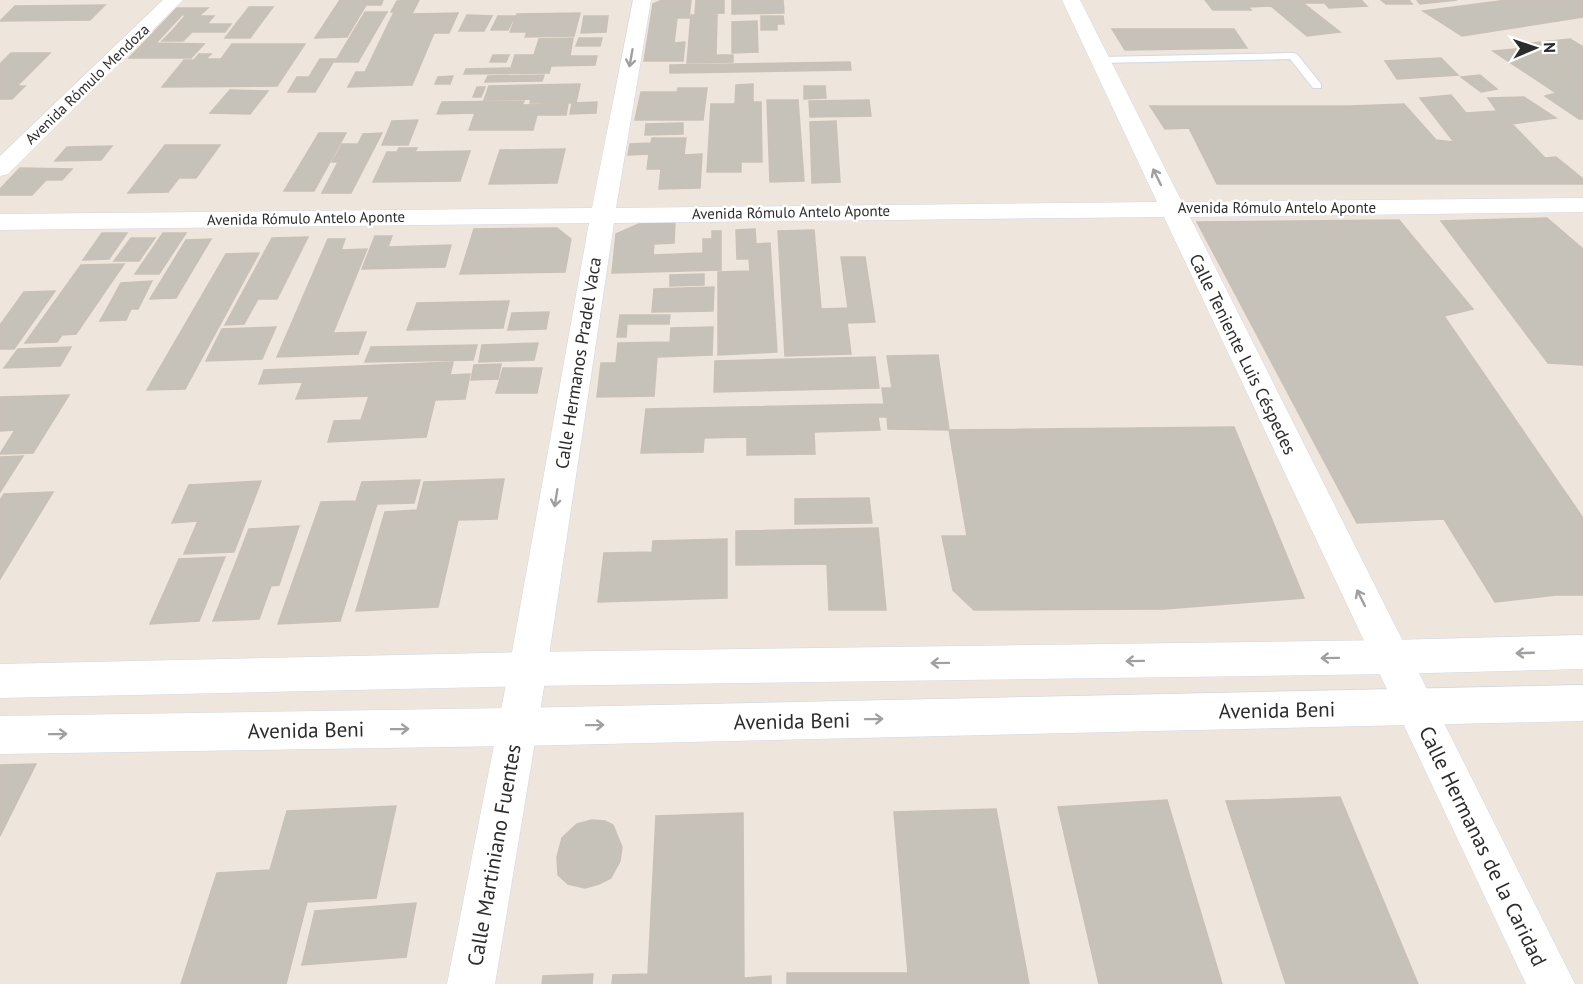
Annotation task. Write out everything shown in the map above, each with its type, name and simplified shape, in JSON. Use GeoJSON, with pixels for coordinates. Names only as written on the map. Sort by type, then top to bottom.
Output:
{"type":"FeatureCollection","features":[{"type":"Feature","properties":{"kind":"street","name":"Avenida Rómulo Mendoza"},"geometry":{"type":"LineString","coordinates":[[0,144],[151,0]]}},
{"type":"Feature","properties":{"kind":"street","name":"Avenida Rómulo Mendoza"},"geometry":{"type":"LineString","coordinates":[[0,169],[174,0]]}},
{"type":"Feature","properties":{"kind":"street","name":"Calle Hermanos Pradel Vaca"},"geometry":{"type":"LineString","coordinates":[[517,727],[603,214],[642,0]]}},
{"type":"Feature","properties":{"kind":"street","name":"Calle Teniente Luis Céspedes"},"geometry":{"type":"LineString","coordinates":[[1071,0],[1414,708]]}},
{"type":"Feature","properties":{"kind":"street","name":"Avenida Rómulo Antelo Aponte"},"geometry":{"type":"LineString","coordinates":[[0,222],[1583,205]]}},
{"type":"Feature","properties":{"kind":"street"},"geometry":{"type":"LineString","coordinates":[[0,681],[528,669],[1390,657],[1583,652]]}},
{"type":"Feature","properties":{"kind":"street","name":"Avenida Beni"},"geometry":{"type":"LineString","coordinates":[[0,735],[517,727],[1583,703]]}},
{"type":"Feature","properties":{"kind":"street","name":"Calle Hermanas de la Caridad"},"geometry":{"type":"LineString","coordinates":[[1414,708],[1551,984]]}},
{"type":"Feature","properties":{"kind":"street","name":"Calle Martiniano Fuentes"},"geometry":{"type":"LineString","coordinates":[[471,984],[517,727]]}},
{"type":"Feature","properties":{"kind":"lane"},"geometry":{"type":"LineString","coordinates":[[1100,60],[1293,56],[1317,87]]}},
{"type":"Feature","properties":{"kind":"building"},"geometry":{"type":"Polygon","coordinates":[[[340,0],[383,0],[381,5],[366,5],[347,37],[315,38],[340,0]]]}},
{"type":"Feature","properties":{"kind":"building"},"geometry":{"type":"Polygon","coordinates":[[[419,0],[412,14],[458,13],[449,33],[434,33],[412,85],[348,87],[356,72],[365,72],[397,1],[419,0]]]}},
{"type":"Feature","properties":{"kind":"building"},"geometry":{"type":"Polygon","coordinates":[[[662,0],[691,0],[689,18],[677,18],[674,43],[685,42],[683,61],[644,61],[653,4],[662,0]]]}},
{"type":"Feature","properties":{"kind":"building"},"geometry":{"type":"Polygon","coordinates":[[[696,0],[724,0],[724,13],[695,14],[696,0]]]}},
{"type":"Feature","properties":{"kind":"building"},"geometry":{"type":"Polygon","coordinates":[[[732,0],[783,0],[784,13],[732,14],[732,0]]]}},
{"type":"Feature","properties":{"kind":"building"},"geometry":{"type":"Polygon","coordinates":[[[1205,0],[1322,0],[1325,3],[1303,3],[1340,32],[1307,36],[1271,6],[1248,7],[1251,10],[1213,10],[1205,0]]]}},
{"type":"Feature","properties":{"kind":"building"},"geometry":{"type":"Polygon","coordinates":[[[1322,0],[1361,0],[1367,6],[1329,8],[1322,0]]]}},
{"type":"Feature","properties":{"kind":"building"},"geometry":{"type":"Polygon","coordinates":[[[1381,0],[1409,0],[1412,4],[1386,4],[1381,0]]]}},
{"type":"Feature","properties":{"kind":"building"},"geometry":{"type":"Polygon","coordinates":[[[1417,0],[1457,0],[1420,4],[1417,0]]]}},
{"type":"Feature","properties":{"kind":"building"},"geometry":{"type":"Polygon","coordinates":[[[1507,0],[1583,0],[1583,17],[1462,36],[1423,11],[1507,0]]]}},
{"type":"Feature","properties":{"kind":"building"},"geometry":{"type":"Polygon","coordinates":[[[105,5],[90,20],[0,21],[15,6],[105,5]]]}},
{"type":"Feature","properties":{"kind":"building"},"geometry":{"type":"Polygon","coordinates":[[[249,7],[273,7],[250,38],[225,38],[249,7]]]}},
{"type":"Feature","properties":{"kind":"building"},"geometry":{"type":"Polygon","coordinates":[[[177,8],[208,8],[200,15],[182,15],[156,43],[204,44],[191,58],[129,58],[177,8]]]}},
{"type":"Feature","properties":{"kind":"building"},"geometry":{"type":"Polygon","coordinates":[[[365,12],[387,12],[358,62],[335,62],[365,12]]]}},
{"type":"Feature","properties":{"kind":"building"},"geometry":{"type":"Polygon","coordinates":[[[580,13],[574,36],[525,37],[527,32],[510,32],[517,14],[580,13]]]}},
{"type":"Feature","properties":{"kind":"building"},"geometry":{"type":"Polygon","coordinates":[[[467,15],[492,16],[484,31],[459,31],[467,15]]]}},
{"type":"Feature","properties":{"kind":"building"},"geometry":{"type":"Polygon","coordinates":[[[691,15],[717,15],[716,55],[733,55],[733,62],[687,63],[691,15]]]}},
{"type":"Feature","properties":{"kind":"building"},"geometry":{"type":"Polygon","coordinates":[[[185,16],[214,16],[207,24],[231,24],[225,32],[171,32],[185,16]]]}},
{"type":"Feature","properties":{"kind":"building"},"geometry":{"type":"Polygon","coordinates":[[[498,16],[515,16],[508,30],[491,30],[498,16]]]}},
{"type":"Feature","properties":{"kind":"building"},"geometry":{"type":"Polygon","coordinates":[[[584,16],[608,16],[606,32],[581,33],[584,16]]]}},
{"type":"Feature","properties":{"kind":"building"},"geometry":{"type":"Polygon","coordinates":[[[761,16],[783,16],[784,24],[777,24],[777,30],[761,30],[761,16]]]}},
{"type":"Feature","properties":{"kind":"building"},"geometry":{"type":"Polygon","coordinates":[[[757,21],[758,52],[732,53],[732,22],[757,21]]]}},
{"type":"Feature","properties":{"kind":"building"},"geometry":{"type":"Polygon","coordinates":[[[1112,29],[1234,29],[1247,48],[1125,50],[1112,29]]]}},
{"type":"Feature","properties":{"kind":"building"},"geometry":{"type":"Polygon","coordinates":[[[170,33],[191,33],[183,41],[162,41],[170,33]]]}},
{"type":"Feature","properties":{"kind":"building"},"geometry":{"type":"Polygon","coordinates":[[[573,38],[570,56],[597,56],[595,65],[551,66],[549,73],[464,74],[466,69],[511,68],[515,55],[534,55],[539,39],[573,38]]]}},
{"type":"Feature","properties":{"kind":"building"},"geometry":{"type":"Polygon","coordinates":[[[579,38],[602,38],[600,46],[576,46],[579,38]]]}},
{"type":"Feature","properties":{"kind":"building"},"geometry":{"type":"Polygon","coordinates":[[[1570,39],[1583,47],[1583,85],[1521,44],[1570,39]]]}},
{"type":"Feature","properties":{"kind":"building"},"geometry":{"type":"Polygon","coordinates":[[[232,44],[305,44],[277,86],[162,87],[184,60],[194,60],[199,54],[211,54],[206,59],[221,59],[232,44]]]}},
{"type":"Feature","properties":{"kind":"building"},"geometry":{"type":"Polygon","coordinates":[[[1527,48],[1583,87],[1583,119],[1579,119],[1545,96],[1556,93],[1493,51],[1527,48]]]}},
{"type":"Feature","properties":{"kind":"building"},"geometry":{"type":"Polygon","coordinates":[[[11,53],[50,53],[17,86],[25,86],[12,99],[0,99],[0,64],[11,53]]]}},
{"type":"Feature","properties":{"kind":"building"},"geometry":{"type":"Polygon","coordinates":[[[493,55],[509,55],[506,62],[490,62],[493,55]]]}},
{"type":"Feature","properties":{"kind":"building"},"geometry":{"type":"Polygon","coordinates":[[[1441,58],[1458,75],[1397,79],[1385,61],[1441,58]]]}},
{"type":"Feature","properties":{"kind":"building"},"geometry":{"type":"Polygon","coordinates":[[[320,59],[335,59],[315,92],[288,92],[297,77],[309,77],[320,59]]]}},
{"type":"Feature","properties":{"kind":"building"},"geometry":{"type":"Polygon","coordinates":[[[850,62],[851,70],[670,73],[670,65],[850,62]]]}},
{"type":"Feature","properties":{"kind":"building"},"geometry":{"type":"Polygon","coordinates":[[[544,75],[542,81],[485,82],[488,76],[544,75]]]}},
{"type":"Feature","properties":{"kind":"building"},"geometry":{"type":"Polygon","coordinates":[[[1480,75],[1497,89],[1481,92],[1461,77],[1480,75]]]}},
{"type":"Feature","properties":{"kind":"building"},"geometry":{"type":"Polygon","coordinates":[[[453,76],[450,84],[435,84],[438,77],[453,76]]]}},
{"type":"Feature","properties":{"kind":"building"},"geometry":{"type":"Polygon","coordinates":[[[580,84],[576,103],[530,103],[531,99],[484,100],[489,86],[580,84]]]}},
{"type":"Feature","properties":{"kind":"building"},"geometry":{"type":"Polygon","coordinates":[[[753,84],[753,102],[761,102],[762,162],[741,162],[741,172],[707,172],[711,104],[735,104],[736,85],[753,84]]]}},
{"type":"Feature","properties":{"kind":"building"},"geometry":{"type":"Polygon","coordinates":[[[804,86],[825,86],[826,98],[804,99],[804,86]]]}},
{"type":"Feature","properties":{"kind":"building"},"geometry":{"type":"Polygon","coordinates":[[[477,87],[485,87],[481,97],[473,97],[477,87]]]}},
{"type":"Feature","properties":{"kind":"building"},"geometry":{"type":"Polygon","coordinates":[[[678,88],[707,88],[703,120],[635,120],[641,92],[677,92],[678,88]]]}},
{"type":"Feature","properties":{"kind":"building"},"geometry":{"type":"Polygon","coordinates":[[[230,90],[268,91],[250,114],[210,113],[230,90]]]}},
{"type":"Feature","properties":{"kind":"building"},"geometry":{"type":"Polygon","coordinates":[[[1451,95],[1466,113],[1497,111],[1488,98],[1524,97],[1556,118],[1512,124],[1545,158],[1556,157],[1583,179],[1583,184],[1217,184],[1189,128],[1165,129],[1150,106],[1404,104],[1436,140],[1454,142],[1420,98],[1451,95]]]}},
{"type":"Feature","properties":{"kind":"building"},"geometry":{"type":"Polygon","coordinates":[[[767,100],[798,100],[804,181],[770,182],[767,100]]]}},
{"type":"Feature","properties":{"kind":"building"},"geometry":{"type":"Polygon","coordinates":[[[869,100],[871,116],[810,117],[809,101],[869,100]]]}},
{"type":"Feature","properties":{"kind":"building"},"geometry":{"type":"Polygon","coordinates":[[[524,101],[522,105],[568,104],[566,115],[537,115],[533,130],[469,130],[475,113],[437,114],[442,102],[524,101]]]}},
{"type":"Feature","properties":{"kind":"building"},"geometry":{"type":"Polygon","coordinates":[[[597,102],[596,113],[570,114],[572,103],[597,102]]]}},
{"type":"Feature","properties":{"kind":"building"},"geometry":{"type":"Polygon","coordinates":[[[418,120],[408,145],[382,145],[392,121],[418,120]]]}},
{"type":"Feature","properties":{"kind":"building"},"geometry":{"type":"Polygon","coordinates":[[[836,121],[840,182],[812,183],[810,122],[836,121]]]}},
{"type":"Feature","properties":{"kind":"building"},"geometry":{"type":"Polygon","coordinates":[[[683,123],[683,134],[645,135],[646,124],[683,123]]]}},
{"type":"Feature","properties":{"kind":"building"},"geometry":{"type":"Polygon","coordinates":[[[319,133],[346,133],[314,191],[284,191],[319,133]]]}},
{"type":"Feature","properties":{"kind":"building"},"geometry":{"type":"Polygon","coordinates":[[[382,133],[351,193],[322,193],[338,162],[332,162],[342,144],[358,144],[363,134],[382,133]]]}},
{"type":"Feature","properties":{"kind":"building"},"geometry":{"type":"Polygon","coordinates":[[[652,138],[686,138],[684,155],[702,154],[700,188],[659,189],[661,169],[647,169],[649,154],[628,155],[630,144],[651,143],[652,138]]]}},
{"type":"Feature","properties":{"kind":"building"},"geometry":{"type":"Polygon","coordinates":[[[165,145],[220,145],[196,178],[179,178],[168,192],[128,193],[165,145]]]}},
{"type":"Feature","properties":{"kind":"building"},"geometry":{"type":"Polygon","coordinates":[[[112,146],[101,160],[55,161],[67,147],[112,146]]]}},
{"type":"Feature","properties":{"kind":"building"},"geometry":{"type":"Polygon","coordinates":[[[399,148],[417,148],[415,152],[470,151],[460,181],[373,182],[387,152],[397,152],[399,148]]]}},
{"type":"Feature","properties":{"kind":"building"},"geometry":{"type":"Polygon","coordinates":[[[565,149],[557,183],[489,184],[500,150],[565,149]]]}},
{"type":"Feature","properties":{"kind":"building"},"geometry":{"type":"Polygon","coordinates":[[[20,168],[72,169],[62,180],[46,180],[32,195],[0,195],[0,189],[20,168]]]}},
{"type":"Feature","properties":{"kind":"building"},"geometry":{"type":"Polygon","coordinates":[[[1547,218],[1583,249],[1583,365],[1548,363],[1441,221],[1547,218]]]}},
{"type":"Feature","properties":{"kind":"building"},"geometry":{"type":"Polygon","coordinates":[[[1399,220],[1473,309],[1444,316],[1583,518],[1583,595],[1556,595],[1495,602],[1444,519],[1357,523],[1197,222],[1399,220]]]}},
{"type":"Feature","properties":{"kind":"building"},"geometry":{"type":"Polygon","coordinates":[[[675,222],[674,243],[654,244],[653,255],[703,253],[703,239],[712,239],[712,231],[721,231],[721,270],[612,273],[616,234],[641,223],[675,222]]]}},
{"type":"Feature","properties":{"kind":"building"},"geometry":{"type":"Polygon","coordinates":[[[557,228],[571,239],[565,272],[460,274],[474,229],[557,228]]]}},
{"type":"Feature","properties":{"kind":"building"},"geometry":{"type":"Polygon","coordinates":[[[755,229],[756,244],[770,243],[777,352],[718,355],[718,272],[750,271],[749,259],[737,259],[736,230],[755,229]]]}},
{"type":"Feature","properties":{"kind":"building"},"geometry":{"type":"Polygon","coordinates":[[[814,230],[821,309],[848,308],[841,257],[865,257],[875,322],[847,323],[851,354],[785,356],[778,231],[814,230]]]}},
{"type":"Feature","properties":{"kind":"building"},"geometry":{"type":"Polygon","coordinates":[[[102,233],[127,233],[109,259],[83,260],[102,233]]]}},
{"type":"Feature","properties":{"kind":"building"},"geometry":{"type":"Polygon","coordinates":[[[163,233],[186,233],[159,274],[135,274],[163,233]]]}},
{"type":"Feature","properties":{"kind":"building"},"geometry":{"type":"Polygon","coordinates":[[[375,236],[392,236],[388,247],[451,245],[445,267],[362,269],[375,236]]]}},
{"type":"Feature","properties":{"kind":"building"},"geometry":{"type":"Polygon","coordinates":[[[308,237],[277,299],[258,299],[244,324],[225,325],[272,238],[308,237]]]}},
{"type":"Feature","properties":{"kind":"building"},"geometry":{"type":"Polygon","coordinates":[[[131,238],[155,238],[139,261],[114,261],[131,238]]]}},
{"type":"Feature","properties":{"kind":"building"},"geometry":{"type":"Polygon","coordinates":[[[211,239],[176,298],[150,299],[186,240],[211,239]]]}},
{"type":"Feature","properties":{"kind":"building"},"geometry":{"type":"Polygon","coordinates":[[[328,239],[345,239],[341,250],[367,249],[333,333],[366,332],[358,354],[277,357],[328,239]]]}},
{"type":"Feature","properties":{"kind":"building"},"geometry":{"type":"Polygon","coordinates":[[[259,253],[185,389],[147,390],[226,254],[259,253]]]}},
{"type":"Feature","properties":{"kind":"building"},"geometry":{"type":"Polygon","coordinates":[[[124,264],[76,334],[62,335],[57,342],[25,343],[81,265],[124,264]]]}},
{"type":"Feature","properties":{"kind":"building"},"geometry":{"type":"Polygon","coordinates":[[[704,274],[704,285],[670,286],[670,275],[704,274]]]}},
{"type":"Feature","properties":{"kind":"building"},"geometry":{"type":"Polygon","coordinates":[[[152,281],[138,309],[131,309],[126,320],[100,321],[121,283],[152,281]]]}},
{"type":"Feature","properties":{"kind":"building"},"geometry":{"type":"Polygon","coordinates":[[[714,287],[713,311],[652,312],[654,289],[714,287]]]}},
{"type":"Feature","properties":{"kind":"building"},"geometry":{"type":"Polygon","coordinates":[[[55,291],[14,349],[0,349],[0,325],[24,292],[55,291]]]}},
{"type":"Feature","properties":{"kind":"building"},"geometry":{"type":"Polygon","coordinates":[[[509,301],[503,328],[407,330],[417,303],[509,301]]]}},
{"type":"Feature","properties":{"kind":"building"},"geometry":{"type":"Polygon","coordinates":[[[549,312],[546,329],[508,330],[512,313],[549,312]]]}},
{"type":"Feature","properties":{"kind":"building"},"geometry":{"type":"Polygon","coordinates":[[[620,315],[670,315],[669,324],[627,324],[626,337],[617,337],[620,315]]]}},
{"type":"Feature","properties":{"kind":"building"},"geometry":{"type":"Polygon","coordinates":[[[276,327],[262,359],[206,361],[222,329],[276,327]]]}},
{"type":"Feature","properties":{"kind":"building"},"geometry":{"type":"Polygon","coordinates":[[[713,327],[712,355],[657,357],[654,396],[597,397],[601,363],[616,363],[618,343],[670,342],[671,328],[713,327]]]}},
{"type":"Feature","properties":{"kind":"building"},"geometry":{"type":"Polygon","coordinates":[[[538,343],[534,360],[479,362],[482,345],[538,343]]]}},
{"type":"Feature","properties":{"kind":"building"},"geometry":{"type":"Polygon","coordinates":[[[477,345],[473,360],[365,362],[371,347],[477,345]]]}},
{"type":"Feature","properties":{"kind":"building"},"geometry":{"type":"Polygon","coordinates":[[[71,347],[60,366],[4,368],[18,349],[71,347]]]}},
{"type":"Feature","properties":{"kind":"building"},"geometry":{"type":"Polygon","coordinates":[[[938,355],[949,430],[888,429],[887,417],[878,417],[880,430],[814,432],[815,454],[747,455],[747,437],[704,438],[703,452],[641,453],[646,409],[884,404],[882,388],[892,388],[887,356],[938,355]]]}},
{"type":"Feature","properties":{"kind":"building"},"geometry":{"type":"Polygon","coordinates":[[[875,357],[879,388],[714,392],[715,361],[875,357]]]}},
{"type":"Feature","properties":{"kind":"building"},"geometry":{"type":"Polygon","coordinates":[[[453,362],[450,375],[470,374],[465,399],[435,400],[426,437],[328,442],[334,421],[361,420],[369,396],[296,399],[303,382],[259,384],[264,370],[453,362]]]}},
{"type":"Feature","properties":{"kind":"building"},"geometry":{"type":"Polygon","coordinates":[[[501,364],[498,379],[471,380],[474,365],[501,364]]]}},
{"type":"Feature","properties":{"kind":"building"},"geometry":{"type":"Polygon","coordinates":[[[503,368],[542,368],[537,393],[496,393],[503,368]]]}},
{"type":"Feature","properties":{"kind":"building"},"geometry":{"type":"Polygon","coordinates":[[[69,395],[33,453],[0,454],[15,430],[0,431],[0,397],[69,395]]]}},
{"type":"Feature","properties":{"kind":"building"},"geometry":{"type":"Polygon","coordinates":[[[1234,427],[1304,598],[1164,609],[974,610],[953,590],[942,536],[967,536],[949,430],[1234,427]]]}},
{"type":"Feature","properties":{"kind":"building"},"geometry":{"type":"Polygon","coordinates":[[[23,456],[0,492],[0,457],[23,456]]]}},
{"type":"Feature","properties":{"kind":"building"},"geometry":{"type":"Polygon","coordinates":[[[504,479],[497,519],[458,520],[438,607],[356,611],[385,512],[417,510],[424,482],[504,479]]]}},
{"type":"Feature","properties":{"kind":"building"},"geometry":{"type":"Polygon","coordinates":[[[420,480],[414,503],[377,504],[340,621],[278,624],[321,502],[356,501],[362,482],[420,480]]]}},
{"type":"Feature","properties":{"kind":"building"},"geometry":{"type":"Polygon","coordinates":[[[261,481],[234,552],[184,554],[198,521],[172,523],[189,485],[261,481]]]}},
{"type":"Feature","properties":{"kind":"building"},"geometry":{"type":"Polygon","coordinates":[[[53,492],[0,579],[0,500],[4,494],[53,492]]]}},
{"type":"Feature","properties":{"kind":"building"},"geometry":{"type":"Polygon","coordinates":[[[869,498],[872,523],[795,524],[795,499],[869,498]]]}},
{"type":"Feature","properties":{"kind":"building"},"geometry":{"type":"Polygon","coordinates":[[[299,526],[279,585],[271,586],[259,619],[213,621],[249,529],[299,526]]]}},
{"type":"Feature","properties":{"kind":"building"},"geometry":{"type":"Polygon","coordinates":[[[878,528],[886,610],[829,610],[827,564],[736,565],[736,531],[878,528]]]}},
{"type":"Feature","properties":{"kind":"building"},"geometry":{"type":"Polygon","coordinates":[[[727,539],[727,598],[598,602],[604,553],[652,552],[653,541],[727,539]]]}},
{"type":"Feature","properties":{"kind":"building"},"geometry":{"type":"Polygon","coordinates":[[[225,557],[199,621],[150,624],[179,559],[225,557]]]}},
{"type":"Feature","properties":{"kind":"building"},"geometry":{"type":"Polygon","coordinates":[[[36,764],[0,836],[0,765],[36,764]]]}},
{"type":"Feature","properties":{"kind":"building"},"geometry":{"type":"Polygon","coordinates":[[[1340,797],[1418,984],[1286,984],[1226,801],[1340,797]]]}},
{"type":"Feature","properties":{"kind":"building"},"geometry":{"type":"Polygon","coordinates":[[[1167,800],[1222,984],[1099,984],[1058,807],[1167,800]]]}},
{"type":"Feature","properties":{"kind":"building"},"geometry":{"type":"Polygon","coordinates":[[[396,806],[376,898],[307,902],[286,984],[181,984],[217,873],[270,870],[287,811],[396,806]]]}},
{"type":"Feature","properties":{"kind":"building"},"geometry":{"type":"Polygon","coordinates":[[[996,809],[1029,984],[787,984],[787,973],[908,973],[894,812],[996,809]]]}},
{"type":"Feature","properties":{"kind":"building"},"geometry":{"type":"Polygon","coordinates":[[[743,813],[744,978],[771,976],[771,984],[612,984],[613,975],[648,974],[656,816],[743,813]]]}},
{"type":"Feature","properties":{"kind":"building"},"geometry":{"type":"Polygon","coordinates":[[[592,820],[605,821],[613,825],[622,847],[620,861],[611,878],[585,888],[568,884],[558,875],[557,857],[562,838],[577,824],[592,820]]]}},
{"type":"Feature","properties":{"kind":"building"},"geometry":{"type":"Polygon","coordinates":[[[416,903],[406,957],[302,965],[315,911],[416,903]]]}},
{"type":"Feature","properties":{"kind":"building"},"geometry":{"type":"Polygon","coordinates":[[[593,974],[592,984],[542,984],[543,976],[593,974]]]}}]}
